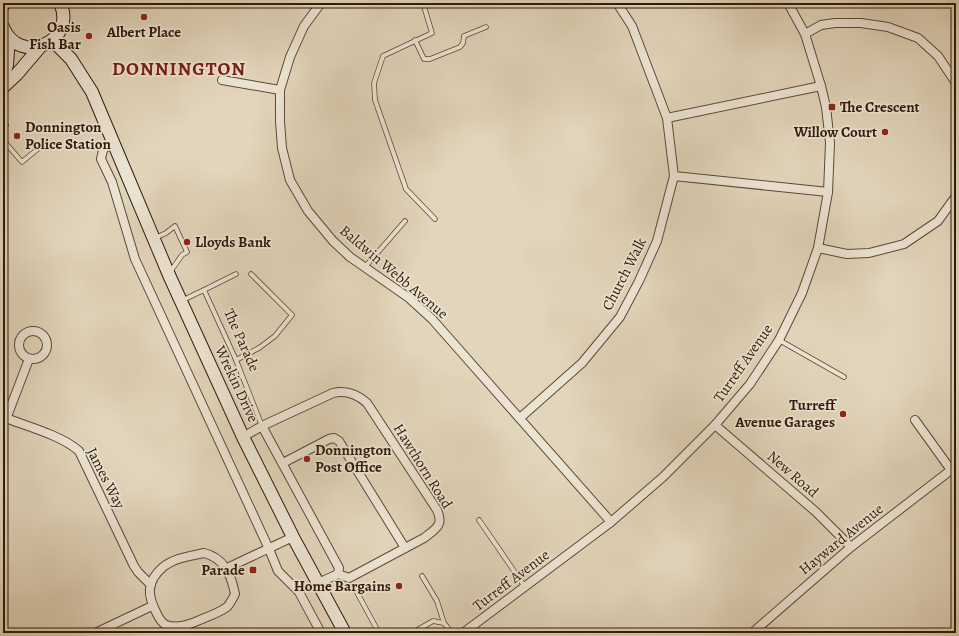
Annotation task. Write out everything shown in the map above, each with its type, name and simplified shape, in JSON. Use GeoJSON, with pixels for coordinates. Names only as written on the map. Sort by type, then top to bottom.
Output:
{"type":"FeatureCollection","features":[{"type":"Feature","properties":{"kind":"street","name":"Baldwin Webb Avenue"},"geometry":{"type":"LineString","coordinates":[[321,3],[304,26],[290,57],[280,90],[282,148],[290,180],[308,211],[334,241],[350,257],[408,298],[432,320],[611,522]]}},
{"type":"Feature","properties":{"kind":"street","name":"Church Walk"},"geometry":{"type":"LineString","coordinates":[[520,418],[582,363],[620,318],[657,241],[674,176],[667,118],[632,26],[617,3]]}},
{"type":"Feature","properties":{"kind":"street","name":"Turreff Avenue"},"geometry":{"type":"LineString","coordinates":[[463,633],[611,522],[663,477],[715,425],[750,384],[779,340],[802,293],[818,248],[828,192],[830,143],[826,107],[821,86],[805,34],[788,3]]}},
{"type":"Feature","properties":{"kind":"street"},"geometry":{"type":"LineString","coordinates":[[3,87],[17,74],[40,47],[52,40],[58,34],[63,20],[64,6]]}},
{"type":"Feature","properties":{"kind":"street"},"geometry":{"type":"LineString","coordinates":[[805,34],[821,25],[835,23],[861,23],[888,27],[918,38],[938,56],[956,83]]}},
{"type":"Feature","properties":{"kind":"street"},"geometry":{"type":"LineString","coordinates":[[5,32],[14,42],[26,47],[40,47]]}},
{"type":"Feature","properties":{"kind":"street"},"geometry":{"type":"LineString","coordinates":[[3,77],[7,65],[5,32]]}},
{"type":"Feature","properties":{"kind":"street","name":"Wrekin Drive"},"geometry":{"type":"LineString","coordinates":[[52,40],[71,59],[92,92],[169,275],[243,437],[293,538],[346,633]]}},
{"type":"Feature","properties":{"kind":"street"},"geometry":{"type":"LineString","coordinates":[[222,80],[280,90]]}},
{"type":"Feature","properties":{"kind":"street"},"geometry":{"type":"LineString","coordinates":[[667,118],[821,86]]}},
{"type":"Feature","properties":{"kind":"street"},"geometry":{"type":"LineString","coordinates":[[112,142],[103,150],[101,159],[112,182],[135,260],[278,571],[299,592],[321,633]]}},
{"type":"Feature","properties":{"kind":"street"},"geometry":{"type":"LineString","coordinates":[[674,176],[828,192]]}},
{"type":"Feature","properties":{"kind":"street"},"geometry":{"type":"LineString","coordinates":[[818,248],[847,254],[869,253],[904,244],[938,221],[956,196]]}},
{"type":"Feature","properties":{"kind":"street","name":"James Way"},"geometry":{"type":"LineString","coordinates":[[29,359],[5,418],[71,443],[79,451],[134,566],[138,572],[151,584]]}},
{"type":"Feature","properties":{"kind":"street","name":"Hawthorn Road"},"geometry":{"type":"LineString","coordinates":[[262,426],[333,393],[340,391],[348,392],[360,397],[367,403],[437,510],[440,517],[440,524],[435,530],[424,538],[349,578],[338,574],[318,583]]}},
{"type":"Feature","properties":{"kind":"street","name":"Hayward Avenue"},"geometry":{"type":"LineString","coordinates":[[752,633],[851,547],[953,468],[915,420]]}},
{"type":"Feature","properties":{"kind":"street","name":"New Road"},"geometry":{"type":"LineString","coordinates":[[715,425],[816,512],[851,547]]}},
{"type":"Feature","properties":{"kind":"street"},"geometry":{"type":"LineString","coordinates":[[243,437],[262,426]]}},
{"type":"Feature","properties":{"kind":"street","name":"The Parade"},"geometry":{"type":"LineString","coordinates":[[262,426],[339,568],[338,574]]}},
{"type":"Feature","properties":{"kind":"street"},"geometry":{"type":"LineString","coordinates":[[283,463],[329,439],[334,438],[339,441],[405,548]]}},
{"type":"Feature","properties":{"kind":"street"},"geometry":{"type":"LineString","coordinates":[[227,568],[293,538]]}},
{"type":"Feature","properties":{"kind":"street"},"geometry":{"type":"LineString","coordinates":[[165,625],[184,627],[206,618],[227,606],[235,594],[233,584],[227,568],[212,555],[204,553],[188,556],[164,566],[153,577],[149,590],[152,606],[160,620],[165,625],[168,633]]}},
{"type":"Feature","properties":{"kind":"street"},"geometry":{"type":"LineString","coordinates":[[95,633],[152,606]]}},
{"type":"Feature","properties":{"kind":"lane"},"geometry":{"type":"LineString","coordinates":[[423,3],[432,33],[384,56],[377,71],[374,83],[375,100],[406,189],[436,220]]}},
{"type":"Feature","properties":{"kind":"lane"},"geometry":{"type":"LineString","coordinates":[[415,40],[424,59],[430,59],[460,47],[463,43],[464,36],[486,27]]}},
{"type":"Feature","properties":{"kind":"lane"},"geometry":{"type":"LineString","coordinates":[[3,140],[22,162],[40,146]]}},
{"type":"Feature","properties":{"kind":"lane"},"geometry":{"type":"LineString","coordinates":[[365,267],[405,221]]}},
{"type":"Feature","properties":{"kind":"lane"},"geometry":{"type":"LineString","coordinates":[[154,238],[166,233],[175,226],[187,252],[182,255],[169,275]]}},
{"type":"Feature","properties":{"kind":"lane"},"geometry":{"type":"LineString","coordinates":[[181,301],[236,274]]}},
{"type":"Feature","properties":{"kind":"lane"},"geometry":{"type":"LineString","coordinates":[[236,360],[259,348],[276,336],[292,315],[251,274]]}},
{"type":"Feature","properties":{"kind":"lane","name":"The Parade"},"geometry":{"type":"LineString","coordinates":[[204,290],[236,360],[262,426]]}},
{"type":"Feature","properties":{"kind":"lane"},"geometry":{"type":"LineString","coordinates":[[779,340],[844,378]]}},
{"type":"Feature","properties":{"kind":"lane"},"geometry":{"type":"LineString","coordinates":[[479,520],[525,588]]}},
{"type":"Feature","properties":{"kind":"lane"},"geometry":{"type":"LineString","coordinates":[[422,576],[437,601],[444,622],[452,633]]}},
{"type":"Feature","properties":{"kind":"lane"},"geometry":{"type":"LineString","coordinates":[[354,587],[379,633]]}},
{"type":"Feature","properties":{"kind":"lane"},"geometry":{"type":"LineString","coordinates":[[412,633],[433,621],[444,622]]}},
{"type":"Feature","properties":{"kind":"place","name":"Albert Place"},"geometry":{"type":"Point","coordinates":[144,17]}},
{"type":"Feature","properties":{"kind":"place","name":"Oasis Fish Bar"},"geometry":{"type":"Point","coordinates":[89,36]}},
{"type":"Feature","properties":{"kind":"place","name":"The Crescent"},"geometry":{"type":"Point","coordinates":[832,107]}},
{"type":"Feature","properties":{"kind":"place","name":"Willow Court"},"geometry":{"type":"Point","coordinates":[885,132]}},
{"type":"Feature","properties":{"kind":"place","name":"Donnington Police Station"},"geometry":{"type":"Point","coordinates":[17,136]}},
{"type":"Feature","properties":{"kind":"place","name":"Lloyds Bank"},"geometry":{"type":"Point","coordinates":[187,242]}},
{"type":"Feature","properties":{"kind":"place","name":"Turreff Avenue Garages"},"geometry":{"type":"Point","coordinates":[843,414]}},
{"type":"Feature","properties":{"kind":"place","name":"Donnington Post Office"},"geometry":{"type":"Point","coordinates":[307,459]}},
{"type":"Feature","properties":{"kind":"place","name":"Parade"},"geometry":{"type":"Point","coordinates":[253,570]}},
{"type":"Feature","properties":{"kind":"place","name":"Home Bargains"},"geometry":{"type":"Point","coordinates":[399,586]}},
{"type":"Feature","properties":{"kind":"district","name":"DONNINGTON"},"geometry":{"type":"Point","coordinates":[179,69]}}]}
